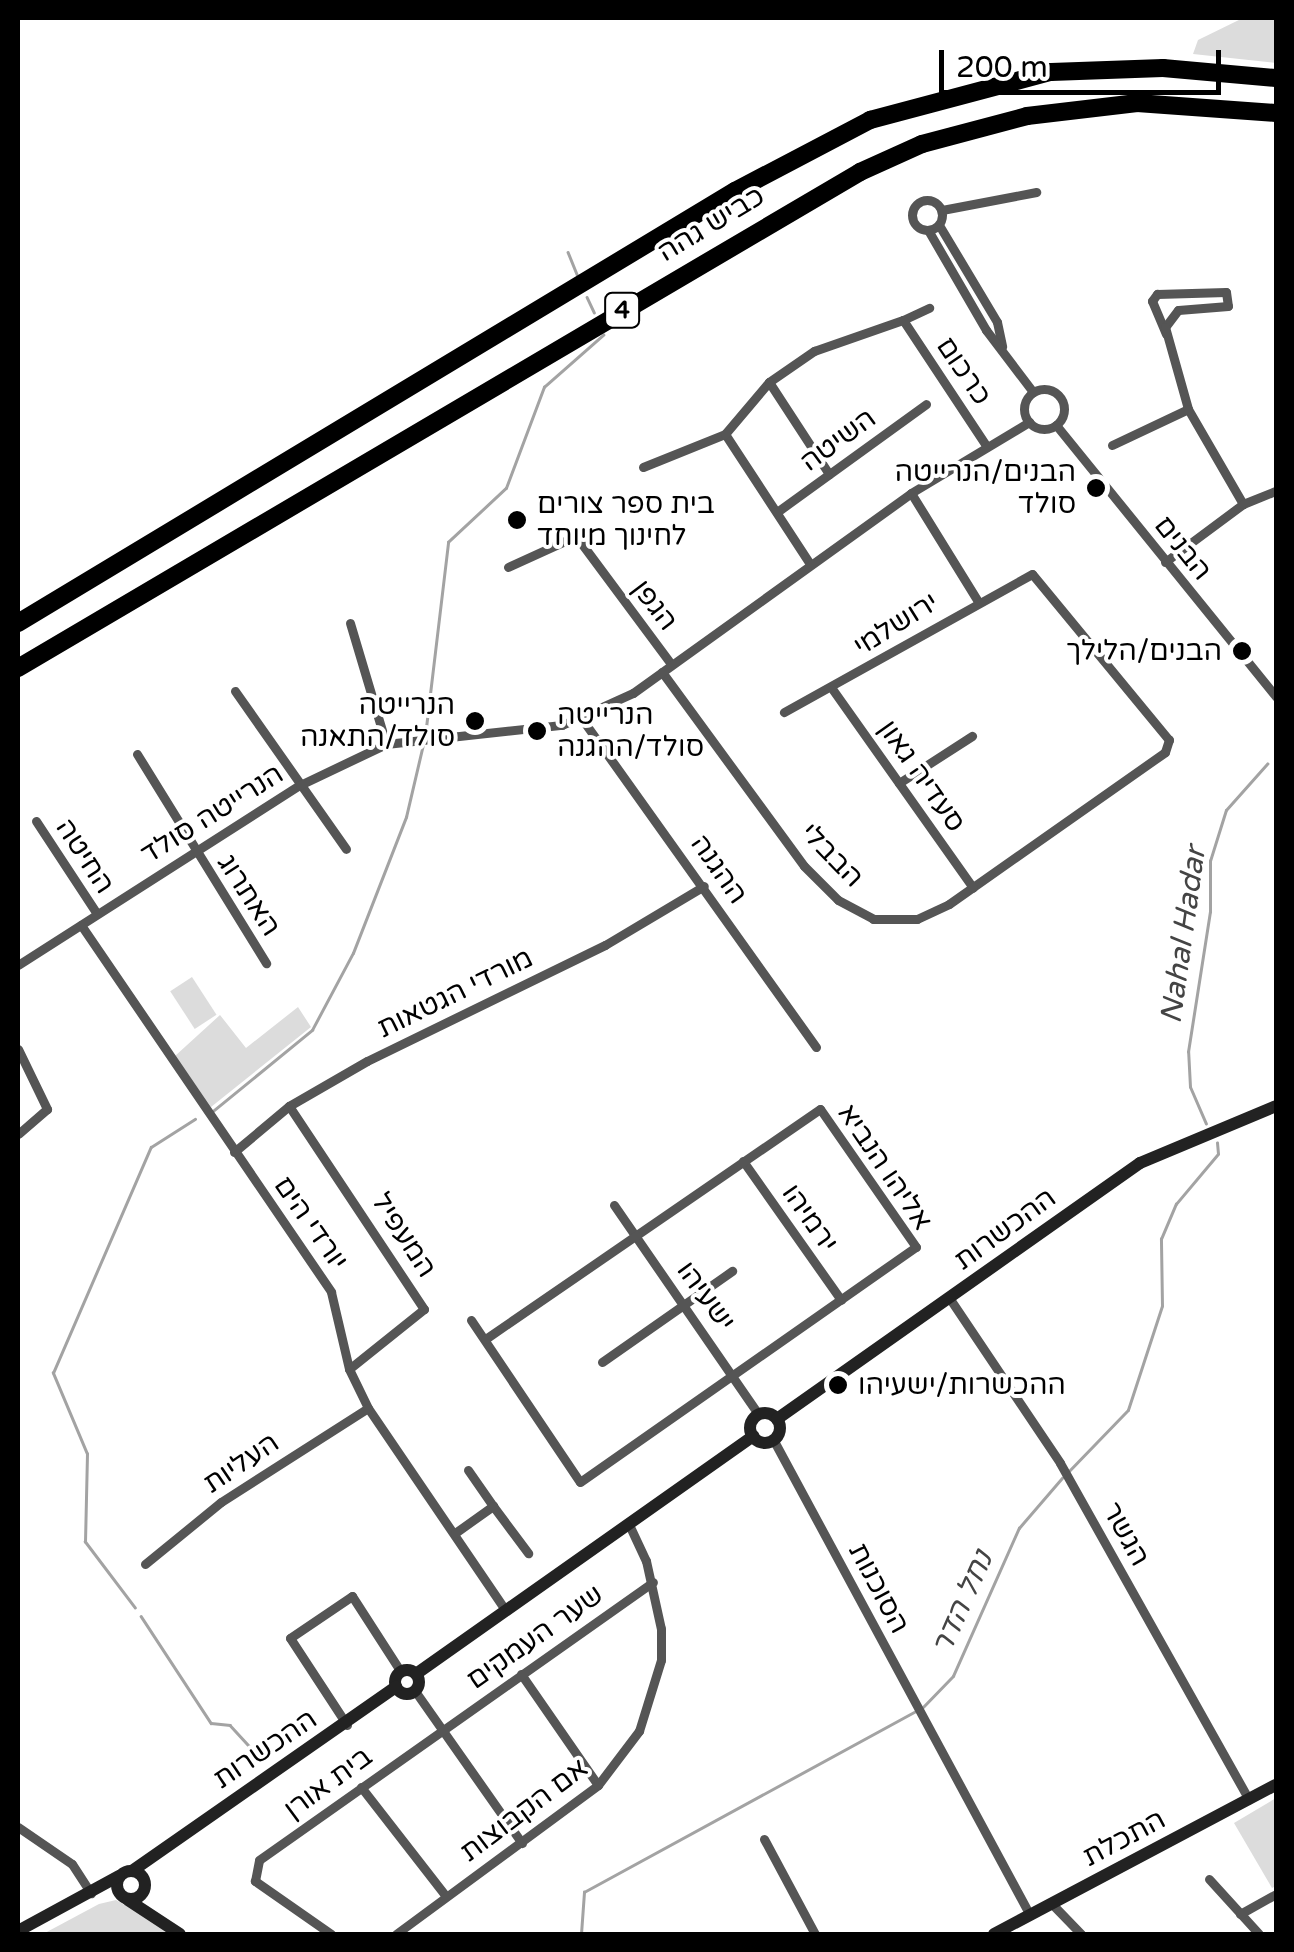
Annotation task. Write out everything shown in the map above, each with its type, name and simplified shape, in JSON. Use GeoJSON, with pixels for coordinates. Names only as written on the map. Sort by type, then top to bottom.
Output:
{"type":"FeatureCollection","features":[{"type":"Feature","properties":{"kind":"highway","name":"כביש גהה"},"geometry":{"type":"LineString","coordinates":[[18,623],[735,192],[870,120],[1051,72],[1163,68],[1276,78]]}},
{"type":"Feature","properties":{"kind":"highway","name":"כביש גהה"},"geometry":{"type":"LineString","coordinates":[[18,668],[860,172],[1027,116],[1137,103],[1276,113]]}},
{"type":"Feature","properties":{"kind":"street"},"geometry":{"type":"LineString","coordinates":[[942,210],[1036,192]]}},
{"type":"Feature","properties":{"kind":"street"},"geometry":{"type":"LineString","coordinates":[[942,210],[931,200],[914,208],[915,224],[928,230],[1034,392]]}},
{"type":"Feature","properties":{"kind":"street"},"geometry":{"type":"LineString","coordinates":[[942,210],[939,224],[997,322],[1003,349]]}},
{"type":"Feature","properties":{"kind":"street"},"geometry":{"type":"LineString","coordinates":[[928,230],[939,224]]}},
{"type":"Feature","properties":{"kind":"street"},"geometry":{"type":"LineString","coordinates":[[1166,334],[1169,316],[1222,309],[1226,292],[1157,294],[1152,301],[1188,409],[1243,504]]}},
{"type":"Feature","properties":{"kind":"street","name":"כרכום"},"geometry":{"type":"LineString","coordinates":[[725,434],[769,382],[814,352],[929,308]]}},
{"type":"Feature","properties":{"kind":"street","name":"כרכום"},"geometry":{"type":"LineString","coordinates":[[903,320],[987,447]]}},
{"type":"Feature","properties":{"kind":"street"},"geometry":{"type":"LineString","coordinates":[[769,382],[829,474]]}},
{"type":"Feature","properties":{"kind":"street"},"geometry":{"type":"LineString","coordinates":[[976,600],[911,492],[1029,422],[1056,425],[1062,400],[1053,391],[1034,392],[1025,402],[1029,422]]}},
{"type":"Feature","properties":{"kind":"street","name":"השיטה"},"geometry":{"type":"LineString","coordinates":[[777,512],[926,404]]}},
{"type":"Feature","properties":{"kind":"street"},"geometry":{"type":"LineString","coordinates":[[1112,445],[1188,409]]}},
{"type":"Feature","properties":{"kind":"street","name":"הבנים"},"geometry":{"type":"LineString","coordinates":[[1056,425],[1276,697]]}},
{"type":"Feature","properties":{"kind":"street"},"geometry":{"type":"LineString","coordinates":[[643,467],[725,434],[810,564]]}},
{"type":"Feature","properties":{"kind":"street"},"geometry":{"type":"LineString","coordinates":[[1165,562],[1243,504],[1276,490]]}},
{"type":"Feature","properties":{"kind":"street","name":"הנרייטה סולד"},"geometry":{"type":"LineString","coordinates":[[18,965],[300,784],[386,744],[582,719],[666,668],[911,492]]}},
{"type":"Feature","properties":{"kind":"street","name":"הגפן"},"geometry":{"type":"LineString","coordinates":[[508,567],[576,536],[666,668]]}},
{"type":"Feature","properties":{"kind":"street","name":"ירושלמי"},"geometry":{"type":"LineString","coordinates":[[784,712],[833,690],[976,600],[1032,574],[1169,740]]}},
{"type":"Feature","properties":{"kind":"street"},"geometry":{"type":"LineString","coordinates":[[350,624],[386,744]]}},
{"type":"Feature","properties":{"kind":"street","name":"הבבלי"},"geometry":{"type":"LineString","coordinates":[[666,668],[838,900],[873,919],[898,920],[973,888],[1165,752],[1169,740]]}},
{"type":"Feature","properties":{"kind":"street","name":"סעדיה גאון"},"geometry":{"type":"LineString","coordinates":[[833,690],[973,888]]}},
{"type":"Feature","properties":{"kind":"street"},"geometry":{"type":"LineString","coordinates":[[235,692],[346,849]]}},
{"type":"Feature","properties":{"kind":"street","name":"ההגנה"},"geometry":{"type":"LineString","coordinates":[[582,719],[816,1047]]}},
{"type":"Feature","properties":{"kind":"street"},"geometry":{"type":"LineString","coordinates":[[899,784],[972,736]]}},
{"type":"Feature","properties":{"kind":"street","name":"האתרוג"},"geometry":{"type":"LineString","coordinates":[[137,754],[266,964]]}},
{"type":"Feature","properties":{"kind":"street","name":"החיטה"},"geometry":{"type":"LineString","coordinates":[[36,821],[96,914]]}},
{"type":"Feature","properties":{"kind":"street","name":"מורדי הגטאות"},"geometry":{"type":"LineString","coordinates":[[234,1152],[289,1106],[704,886]]}},
{"type":"Feature","properties":{"kind":"street","name":"יורדי הים"},"geometry":{"type":"LineString","coordinates":[[81,924],[331,1292],[349,1369],[368,1408],[506,1611]]}},
{"type":"Feature","properties":{"kind":"street"},"geometry":{"type":"LineString","coordinates":[[18,1049],[46,1094],[47,1109],[18,1134]]}},
{"type":"Feature","properties":{"kind":"street","name":"המעפיל"},"geometry":{"type":"LineString","coordinates":[[289,1106],[424,1309],[349,1369]]}},
{"type":"Feature","properties":{"kind":"street","name":"ההכשרות"},"geometry":{"type":"LineString","coordinates":[[776,1419],[1140,1163],[1276,1106]]}},
{"type":"Feature","properties":{"kind":"street","name":"אליהו הנביא"},"geometry":{"type":"LineString","coordinates":[[820,1109],[916,1248],[580,1482],[485,1339],[743,1161],[820,1109]]}},
{"type":"Feature","properties":{"kind":"street","name":"ירמיהו"},"geometry":{"type":"LineString","coordinates":[[743,1161],[841,1300]]}},
{"type":"Feature","properties":{"kind":"street","name":"ישעיהו"},"geometry":{"type":"LineString","coordinates":[[614,1205],[759,1415]]}},
{"type":"Feature","properties":{"kind":"street"},"geometry":{"type":"LineString","coordinates":[[602,1362],[732,1271]]}},
{"type":"Feature","properties":{"kind":"street","name":"הגשר"},"geometry":{"type":"LineString","coordinates":[[950,1299],[1060,1463],[1249,1800]]}},
{"type":"Feature","properties":{"kind":"street"},"geometry":{"type":"LineString","coordinates":[[470,1320],[485,1339]]}},
{"type":"Feature","properties":{"kind":"street","name":"העליות"},"geometry":{"type":"LineString","coordinates":[[145,1564],[221,1502],[368,1408]]}},
{"type":"Feature","properties":{"kind":"street"},"geometry":{"type":"LineString","coordinates":[[400,1672],[416,1674],[629,1525],[752,1436],[759,1415],[776,1419],[774,1441],[752,1436]]}},
{"type":"Feature","properties":{"kind":"street","name":"הסוכנות"},"geometry":{"type":"LineString","coordinates":[[774,1441],[1030,1916]]}},
{"type":"Feature","properties":{"kind":"street"},"geometry":{"type":"LineString","coordinates":[[468,1470],[528,1553]]}},
{"type":"Feature","properties":{"kind":"street"},"geometry":{"type":"LineString","coordinates":[[455,1533],[494,1506]]}},
{"type":"Feature","properties":{"kind":"street","name":"אם הקבוצות"},"geometry":{"type":"LineString","coordinates":[[396,1934],[598,1785],[639,1731],[656,1684],[661,1629],[652,1582],[629,1525]]}},
{"type":"Feature","properties":{"kind":"street","name":"שער העמקים"},"geometry":{"type":"LineString","coordinates":[[442,1728],[652,1582]]}},
{"type":"Feature","properties":{"kind":"street"},"geometry":{"type":"LineString","coordinates":[[347,1725],[290,1638],[352,1596],[400,1672],[396,1687],[415,1691]]}},
{"type":"Feature","properties":{"kind":"street"},"geometry":{"type":"LineString","coordinates":[[416,1674],[415,1691],[522,1843]]}},
{"type":"Feature","properties":{"kind":"street"},"geometry":{"type":"LineString","coordinates":[[521,1674],[598,1785]]}},
{"type":"Feature","properties":{"kind":"street","name":"ההכשרות"},"geometry":{"type":"LineString","coordinates":[[18,1932],[126,1874],[347,1725],[396,1687]]}},
{"type":"Feature","properties":{"kind":"street","name":"בית אורן"},"geometry":{"type":"LineString","coordinates":[[331,1934],[255,1881],[259,1860],[442,1728]]}},
{"type":"Feature","properties":{"kind":"street","name":"התכלת"},"geometry":{"type":"LineString","coordinates":[[994,1934],[1276,1785]]}},
{"type":"Feature","properties":{"kind":"street"},"geometry":{"type":"LineString","coordinates":[[361,1787],[446,1896]]}},
{"type":"Feature","properties":{"kind":"street"},"geometry":{"type":"LineString","coordinates":[[18,1827],[72,1864],[88,1895],[124,1898],[180,1934]]}},
{"type":"Feature","properties":{"kind":"street"},"geometry":{"type":"LineString","coordinates":[[764,1839],[814,1934]]}},
{"type":"Feature","properties":{"kind":"street"},"geometry":{"type":"LineString","coordinates":[[124,1898],[144,1888],[161,1851]]}},
{"type":"Feature","properties":{"kind":"street"},"geometry":{"type":"LineString","coordinates":[[124,1898],[126,1874]]}},
{"type":"Feature","properties":{"kind":"street"},"geometry":{"type":"LineString","coordinates":[[126,1874],[144,1888],[161,1922]]}},
{"type":"Feature","properties":{"kind":"street"},"geometry":{"type":"LineString","coordinates":[[1209,1879],[1259,1934]]}},
{"type":"Feature","properties":{"kind":"street"},"geometry":{"type":"LineString","coordinates":[[1240,1914],[1276,1894]]}},
{"type":"Feature","properties":{"kind":"street"},"geometry":{"type":"LineString","coordinates":[[1052,1904],[1081,1934]]}},
{"type":"Feature","properties":{"kind":"shaded area"},"geometry":{"type":"Polygon","coordinates":[[[1243,18],[1276,18],[1276,63],[1193,54],[1198,40],[1243,18]]]}},
{"type":"Feature","properties":{"kind":"shaded area"},"geometry":{"type":"Polygon","coordinates":[[[192,977],[217,1015],[195,1029],[170,991],[192,977]]]}},
{"type":"Feature","properties":{"kind":"shaded area"},"geometry":{"type":"Polygon","coordinates":[[[298,1007],[311,1027],[211,1107],[175,1056],[220,1015],[246,1048],[298,1007]]]}},
{"type":"Feature","properties":{"kind":"shaded area"},"geometry":{"type":"Polygon","coordinates":[[[1276,1798],[1276,1886],[1272,1888],[1234,1823],[1276,1798]]]}},
{"type":"Feature","properties":{"kind":"shaded area"},"geometry":{"type":"Polygon","coordinates":[[[116,1900],[176,1934],[43,1934],[99,1904],[116,1900]]]}},
{"type":"Feature","properties":{"kind":"waterway"},"geometry":{"type":"LineString","coordinates":[[568,252],[577,274]]}},
{"type":"Feature","properties":{"kind":"waterway"},"geometry":{"type":"LineString","coordinates":[[587,297],[594,312]]}},
{"type":"Feature","properties":{"kind":"waterway"},"geometry":{"type":"LineString","coordinates":[[213,1111],[312,1030],[353,953],[406,817],[425,736],[448,542],[506,488],[544,387],[603,335]]}},
{"type":"Feature","properties":{"kind":"waterway","name":"Nahal Hadar"},"geometry":{"type":"LineString","coordinates":[[1206,1124],[1190,1087],[1188,1052],[1210,912],[1210,861],[1226,810],[1267,764]]}},
{"type":"Feature","properties":{"kind":"waterway"},"geometry":{"type":"LineString","coordinates":[[135,1608],[85,1542],[87,1454],[53,1373],[151,1147],[195,1119]]}},
{"type":"Feature","properties":{"kind":"waterway","name":"נחל הדר"},"geometry":{"type":"LineString","coordinates":[[1068,1472],[1128,1410],[1162,1306],[1161,1239],[1176,1204],[1218,1154],[1217,1143]]}},
{"type":"Feature","properties":{"kind":"waterway","name":"נחל הדר"},"geometry":{"type":"LineString","coordinates":[[923,1707],[953,1676],[1019,1528],[1062,1478]]}},
{"type":"Feature","properties":{"kind":"waterway"},"geometry":{"type":"LineString","coordinates":[[141,1616],[211,1723],[230,1725],[262,1760]]}},
{"type":"Feature","properties":{"kind":"waterway","name":"נחל הדר"},"geometry":{"type":"LineString","coordinates":[[581,1934],[584,1892],[916,1711]]}},
{"type":"Feature","properties":{"kind":"place","name":"הבנים/הנרייטה סולד"},"geometry":{"type":"Point","coordinates":[1096,488]}},
{"type":"Feature","properties":{"kind":"place","name":"בית ספר צורים לחינוך מיוחד"},"geometry":{"type":"Point","coordinates":[517,520]}},
{"type":"Feature","properties":{"kind":"place","name":"הבנים/הלילך"},"geometry":{"type":"Point","coordinates":[1242,651]}},
{"type":"Feature","properties":{"kind":"place","name":"הנרייטה סולד/התאנה"},"geometry":{"type":"Point","coordinates":[475,721]}},
{"type":"Feature","properties":{"kind":"place","name":"הנרייטה סולד/ההגנה"},"geometry":{"type":"Point","coordinates":[537,731]}},
{"type":"Feature","properties":{"kind":"place","name":"ההכשרות/ישעיהו"},"geometry":{"type":"Point","coordinates":[838,1385]}}]}
